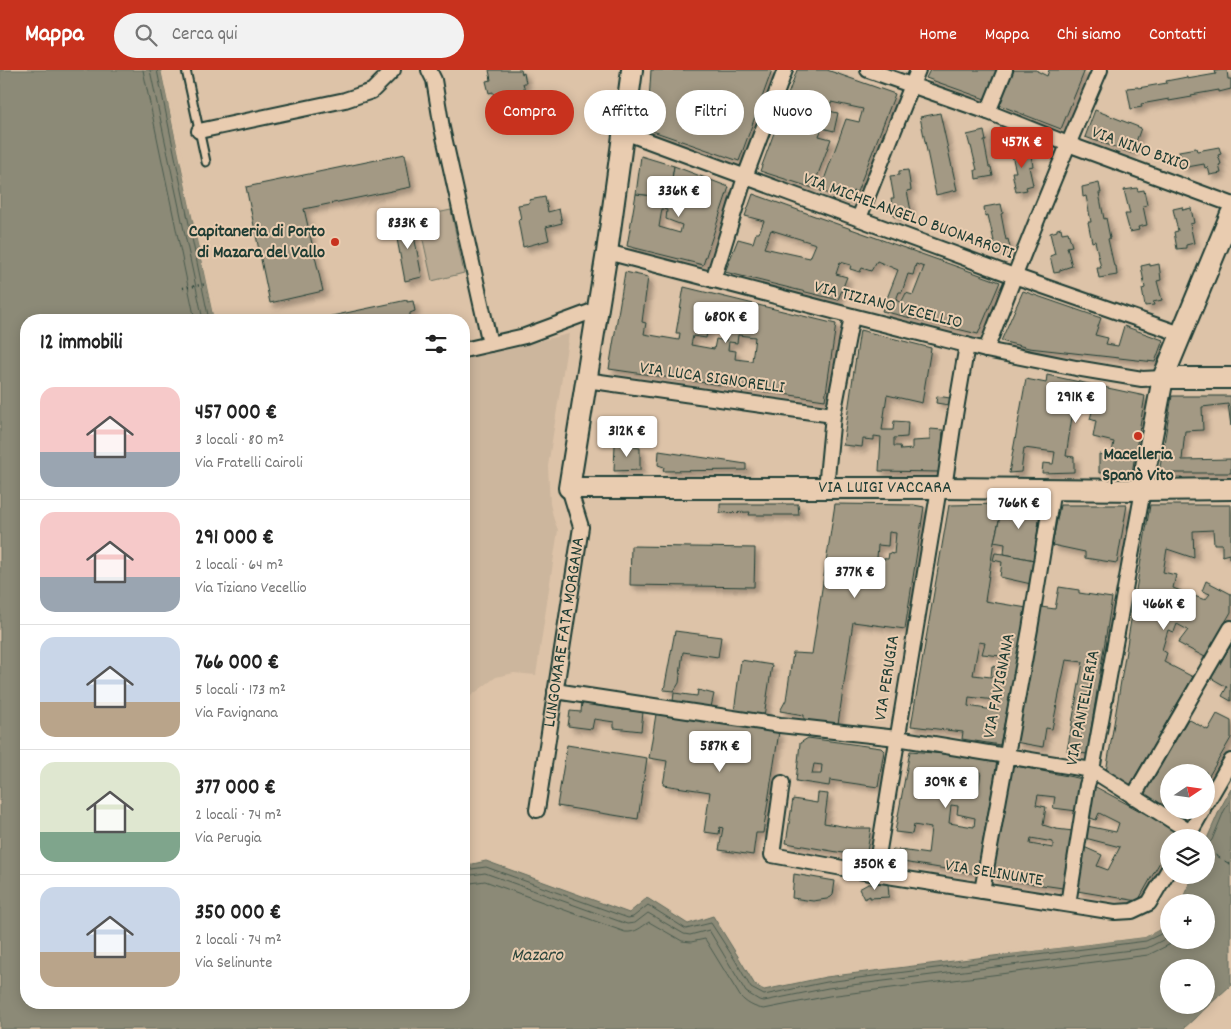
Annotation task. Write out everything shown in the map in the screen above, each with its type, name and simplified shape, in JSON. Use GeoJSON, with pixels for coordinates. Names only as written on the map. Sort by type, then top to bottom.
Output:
{"type":"FeatureCollection","features":[{"type":"Feature","properties":{"kind":"main road","name":"LUNGOMARE FATA MORGANA"},"geometry":{"type":"LineString","coordinates":[[629,90],[632,70]]}},
{"type":"Feature","properties":{"kind":"main road","name":"LUNGOMARE FATA MORGANA"},"geometry":{"type":"LineString","coordinates":[[570,488],[624,135]]}},
{"type":"Feature","properties":{"kind":"main road"},"geometry":{"type":"LineString","coordinates":[[1143,490],[1163,378],[1231,214]]}},
{"type":"Feature","properties":{"kind":"main road"},"geometry":{"type":"LineString","coordinates":[[1163,378],[1231,378]]}},
{"type":"Feature","properties":{"kind":"main road","name":"VIA LUIGI VACCARA"},"geometry":{"type":"LineString","coordinates":[[570,488],[1143,490],[1164,488],[1231,488]]}},
{"type":"Feature","properties":{"kind":"street"},"geometry":{"type":"LineString","coordinates":[[200,130],[345,100],[372,91],[393,70]]}},
{"type":"Feature","properties":{"kind":"street"},"geometry":{"type":"LineString","coordinates":[[429,70],[434,80],[442,128],[490,344]]}},
{"type":"Feature","properties":{"kind":"street"},"geometry":{"type":"LineString","coordinates":[[713,280],[745,177],[786,70]]}},
{"type":"Feature","properties":{"kind":"street","name":"VIA NINO BIXIO"},"geometry":{"type":"LineString","coordinates":[[868,70],[988,112],[1068,144],[1231,204]]}},
{"type":"Feature","properties":{"kind":"street"},"geometry":{"type":"LineString","coordinates":[[859,218],[918,70]]}},
{"type":"Feature","properties":{"kind":"street"},"geometry":{"type":"LineString","coordinates":[[988,112],[1005,70]]}},
{"type":"Feature","properties":{"kind":"street"},"geometry":{"type":"LineString","coordinates":[[986,350],[1014,276],[1100,70]]}},
{"type":"Feature","properties":{"kind":"street","name":"VIA MICHELANGELO BUONARROTI"},"geometry":{"type":"LineString","coordinates":[[632,135],[1014,276],[1180,334]]}},
{"type":"Feature","properties":{"kind":"street","name":"VIA TIZIANO VECELLIO"},"geometry":{"type":"LineString","coordinates":[[607,252],[986,350],[1142,379],[1163,378]]}},
{"type":"Feature","properties":{"kind":"street"},"geometry":{"type":"LineString","coordinates":[[470,349],[526,336],[598,309]]}},
{"type":"Feature","properties":{"kind":"street"},"geometry":{"type":"LineString","coordinates":[[826,488],[833,415],[852,316]]}},
{"type":"Feature","properties":{"kind":"street","name":"VIA PERUGIA"},"geometry":{"type":"LineString","coordinates":[[875,874],[967,345]]}},
{"type":"Feature","properties":{"kind":"street","name":"VIA LUCA SIGNORELLI"},"geometry":{"type":"LineString","coordinates":[[586,380],[833,415]]}},
{"type":"Feature","properties":{"kind":"street","name":"LUNGOMARE FATA MORGANA"},"geometry":{"type":"LineString","coordinates":[[537,810],[581,527],[570,488]]}},
{"type":"Feature","properties":{"kind":"street","name":"VIA FAVIGNANA"},"geometry":{"type":"LineString","coordinates":[[982,891],[1054,489]]}},
{"type":"Feature","properties":{"kind":"street","name":"VIA PANTELLERIA"},"geometry":{"type":"LineString","coordinates":[[1068,904],[1087,785],[1092,770],[1143,490]]}},
{"type":"Feature","properties":{"kind":"street"},"geometry":{"type":"LineString","coordinates":[[1133,796],[1231,628]]}},
{"type":"Feature","properties":{"kind":"street"},"geometry":{"type":"LineString","coordinates":[[555,691],[780,725],[898,738],[1092,770],[1180,829]]}},
{"type":"Feature","properties":{"kind":"street"},"geometry":{"type":"LineString","coordinates":[[1215,789],[1231,761]]}},
{"type":"Feature","properties":{"kind":"street","name":"VIA SELINUNTE"},"geometry":{"type":"LineString","coordinates":[[782,783],[772,855],[875,874],[1115,912],[1132,911],[1149,903],[1160,884]]}},
{"type":"Feature","properties":{"kind":"lane"},"geometry":{"type":"LineString","coordinates":[[186,70],[206,162]]}},
{"type":"Feature","properties":{"kind":"path"},"geometry":{"type":"LineString","coordinates":[[183,288],[207,284]]}},
{"type":"Feature","properties":{"kind":"shaded area"},"geometry":{"type":"Polygon","coordinates":[[[451,210],[464,273],[432,281],[418,217],[451,210]]]}},
{"type":"Feature","properties":{"kind":"shaded area"},"geometry":{"type":"Polygon","coordinates":[[[569,334],[548,466],[550,504],[558,530],[536,675],[514,673],[496,677],[470,696],[470,357],[569,334]]]}},
{"type":"Feature","properties":{"kind":"water","name":"Mazaro"},"geometry":{"type":"Polygon","coordinates":[[[0,70],[161,70],[213,314],[20,314],[20,1009],[470,1009],[470,865],[486,861],[629,913],[647,898],[688,924],[713,916],[755,985],[764,990],[826,977],[1145,937],[1160,929],[1160,949],[1215,949],[1215,894],[1185,894],[1189,884],[1215,884],[1215,829],[1211,829],[1231,789],[1231,985],[1215,1000],[1215,959],[1160,959],[1160,1014],[1199,1014],[1183,1029],[0,1029],[0,70]]]}},
{"type":"Feature","properties":{"kind":"pier"},"geometry":{"type":"Polygon","coordinates":[[[161,70],[164,70],[216,314],[213,314],[161,70]]]}},
{"type":"Feature","properties":{"kind":"pier"},"geometry":{"type":"Polygon","coordinates":[[[1160,926],[1160,929],[1145,937],[1002,955],[999,953],[1145,934],[1160,926]]]}},
{"type":"Feature","properties":{"kind":"building"},"geometry":{"type":"Polygon","coordinates":[[[489,70],[521,70],[522,74],[524,73],[526,83],[523,83],[525,90],[488,90],[486,81],[491,80],[489,70]]]}},
{"type":"Feature","properties":{"kind":"building"},"geometry":{"type":"Polygon","coordinates":[[[651,70],[772,70],[765,90],[754,90],[754,120],[739,161],[664,135],[666,135],[666,90],[650,90],[651,70]]]}},
{"type":"Feature","properties":{"kind":"building"},"geometry":{"type":"Polygon","coordinates":[[[797,70],[827,70],[895,94],[857,192],[853,191],[850,200],[820,191],[846,119],[859,122],[863,109],[831,102],[831,90],[790,90],[797,70]]]}},
{"type":"Feature","properties":{"kind":"building"},"geometry":{"type":"Polygon","coordinates":[[[930,70],[997,70],[985,99],[926,78],[930,70]]]}},
{"type":"Feature","properties":{"kind":"building"},"geometry":{"type":"Polygon","coordinates":[[[1014,70],[1037,70],[1047,76],[1049,70],[1085,70],[1061,129],[999,105],[1014,70]]]}},
{"type":"Feature","properties":{"kind":"building"},"geometry":{"type":"Polygon","coordinates":[[[1227,70],[1228,79],[1231,79],[1231,89],[1191,95],[1192,97],[1169,101],[1169,99],[1141,104],[1142,107],[1131,109],[1127,88],[1138,88],[1187,77],[1187,79],[1216,74],[1215,71],[1227,70]]]}},
{"type":"Feature","properties":{"kind":"building"},"geometry":{"type":"Polygon","coordinates":[[[1095,110],[1141,128],[1132,153],[1085,137],[1095,110]]]}},
{"type":"Feature","properties":{"kind":"building"},"geometry":{"type":"Polygon","coordinates":[[[831,111],[838,113],[834,131],[831,130],[831,111]]]}},
{"type":"Feature","properties":{"kind":"building"},"geometry":{"type":"Polygon","coordinates":[[[940,113],[957,190],[936,195],[920,117],[940,113]]]}},
{"type":"Feature","properties":{"kind":"building"},"geometry":{"type":"Polygon","coordinates":[[[984,131],[989,167],[991,167],[993,176],[976,179],[975,170],[977,170],[967,135],[984,131]]]}},
{"type":"Feature","properties":{"kind":"building"},"geometry":{"type":"Polygon","coordinates":[[[773,135],[819,135],[831,139],[813,188],[760,171],[773,135]]]}},
{"type":"Feature","properties":{"kind":"building"},"geometry":{"type":"Polygon","coordinates":[[[1219,147],[1221,154],[1218,155],[1221,173],[1210,175],[1208,167],[1205,168],[1204,164],[1182,168],[1179,151],[1196,148],[1197,151],[1219,147]]]}},
{"type":"Feature","properties":{"kind":"building"},"geometry":{"type":"Polygon","coordinates":[[[1023,148],[1024,151],[1030,150],[1033,166],[1029,167],[1033,185],[1026,187],[1027,190],[1016,192],[1012,172],[1016,172],[1011,151],[1023,148]]]}},
{"type":"Feature","properties":{"kind":"building"},"geometry":{"type":"Polygon","coordinates":[[[405,154],[411,187],[304,209],[323,291],[270,303],[246,187],[405,154]]]}},
{"type":"Feature","properties":{"kind":"building"},"geometry":{"type":"Polygon","coordinates":[[[641,156],[674,166],[669,198],[636,194],[641,156]]]}},
{"type":"Feature","properties":{"kind":"building"},"geometry":{"type":"Polygon","coordinates":[[[674,166],[729,187],[703,265],[627,246],[636,194],[669,198],[674,166]],[[662,209],[659,227],[680,233],[682,225],[666,219],[667,210],[662,209]]]}},
{"type":"Feature","properties":{"kind":"building"},"geometry":{"type":"Polygon","coordinates":[[[908,170],[911,190],[907,191],[911,211],[903,212],[904,215],[894,217],[891,198],[894,198],[890,176],[899,175],[899,171],[908,170]]]}},
{"type":"Feature","properties":{"kind":"building"},"geometry":{"type":"Polygon","coordinates":[[[1099,183],[1104,219],[1106,218],[1110,238],[1108,239],[1117,275],[1099,278],[1097,268],[1101,268],[1095,241],[1092,242],[1088,222],[1091,222],[1086,196],[1083,197],[1082,187],[1099,183]]]}},
{"type":"Feature","properties":{"kind":"building"},"geometry":{"type":"Polygon","coordinates":[[[1137,188],[1138,191],[1144,190],[1147,205],[1143,206],[1147,225],[1138,227],[1139,230],[1130,232],[1125,214],[1130,214],[1124,190],[1137,188]]]}},
{"type":"Feature","properties":{"kind":"building"},"geometry":{"type":"Polygon","coordinates":[[[753,194],[1000,282],[978,334],[882,311],[898,270],[877,261],[871,271],[862,268],[860,272],[850,269],[851,265],[840,262],[836,274],[847,277],[838,300],[725,272],[738,239],[753,243],[756,233],[759,233],[764,221],[745,216],[753,194]],[[771,230],[764,248],[810,258],[816,244],[771,230]],[[916,264],[913,275],[908,274],[902,292],[899,292],[896,300],[901,303],[906,293],[913,295],[924,267],[916,264]]]}},
{"type":"Feature","properties":{"kind":"building"},"geometry":{"type":"Polygon","coordinates":[[[545,197],[548,212],[559,209],[562,223],[546,227],[549,240],[523,247],[518,220],[521,219],[518,205],[530,203],[529,200],[545,197]]]}},
{"type":"Feature","properties":{"kind":"building"},"geometry":{"type":"Polygon","coordinates":[[[1001,204],[1006,240],[1008,239],[1010,248],[993,252],[991,241],[994,241],[988,215],[985,216],[984,207],[1001,204]]]}},
{"type":"Feature","properties":{"kind":"building"},"geometry":{"type":"Polygon","coordinates":[[[1182,207],[1183,210],[1191,208],[1194,223],[1190,224],[1194,243],[1186,245],[1186,248],[1177,249],[1174,232],[1178,231],[1173,209],[1182,207]]]}},
{"type":"Feature","properties":{"kind":"building"},"geometry":{"type":"Polygon","coordinates":[[[411,220],[422,277],[405,281],[394,223],[411,220]]]}},
{"type":"Feature","properties":{"kind":"building"},"geometry":{"type":"Polygon","coordinates":[[[1061,228],[1062,233],[1068,232],[1072,246],[1067,247],[1072,266],[1054,273],[1050,256],[1055,254],[1050,233],[1061,228]]]}},
{"type":"Feature","properties":{"kind":"building"},"geometry":{"type":"Polygon","coordinates":[[[1150,264],[1150,266],[1159,264],[1161,280],[1157,281],[1162,300],[1153,302],[1154,305],[1145,306],[1142,289],[1145,288],[1141,266],[1150,264]]]}},
{"type":"Feature","properties":{"kind":"building"},"geometry":{"type":"Polygon","coordinates":[[[625,272],[648,277],[642,322],[646,323],[644,334],[679,340],[680,333],[676,333],[684,287],[836,324],[825,400],[609,369],[625,272]],[[720,313],[720,318],[710,316],[706,338],[693,336],[691,345],[714,349],[716,339],[726,341],[730,315],[720,313]],[[738,335],[737,343],[729,342],[728,350],[736,351],[735,359],[752,361],[755,337],[738,335]]]}},
{"type":"Feature","properties":{"kind":"building"},"geometry":{"type":"Polygon","coordinates":[[[1023,291],[1101,318],[1095,335],[1108,338],[1106,344],[1118,346],[1124,326],[1163,340],[1155,362],[1029,348],[1001,341],[1023,291]]]}},
{"type":"Feature","properties":{"kind":"building"},"geometry":{"type":"Polygon","coordinates":[[[407,300],[407,302],[413,301],[415,311],[410,314],[341,314],[407,300]]]}},
{"type":"Feature","properties":{"kind":"building"},"geometry":{"type":"Polygon","coordinates":[[[860,330],[931,348],[922,403],[887,395],[882,430],[893,430],[894,421],[908,422],[907,437],[894,438],[894,446],[900,446],[901,450],[912,449],[912,441],[930,440],[930,429],[943,430],[940,472],[879,471],[881,437],[874,436],[874,440],[863,439],[862,447],[843,445],[860,330]]]}},
{"type":"Feature","properties":{"kind":"building"},"geometry":{"type":"Polygon","coordinates":[[[1047,375],[1145,396],[1132,473],[1099,473],[1099,454],[1111,457],[1114,442],[1093,437],[1096,421],[1090,419],[1094,404],[1102,406],[1104,396],[1076,391],[1066,456],[1074,457],[1074,472],[1042,473],[1043,463],[1053,464],[1055,452],[1024,448],[1021,472],[1009,473],[1026,379],[1046,383],[1047,375]]]}},
{"type":"Feature","properties":{"kind":"building"},"geometry":{"type":"Polygon","coordinates":[[[937,396],[950,398],[949,405],[936,403],[937,396]]]}},
{"type":"Feature","properties":{"kind":"building"},"geometry":{"type":"Polygon","coordinates":[[[1172,396],[1231,396],[1231,426],[1228,404],[1202,407],[1203,430],[1185,431],[1182,460],[1231,459],[1231,473],[1159,473],[1172,396]]]}},
{"type":"Feature","properties":{"kind":"building"},"geometry":{"type":"Polygon","coordinates":[[[615,444],[640,448],[640,470],[614,471],[615,444]]]}},
{"type":"Feature","properties":{"kind":"building"},"geometry":{"type":"Polygon","coordinates":[[[659,451],[746,464],[746,470],[663,471],[664,467],[658,465],[659,451]]]}},
{"type":"Feature","properties":{"kind":"building"},"geometry":{"type":"Polygon","coordinates":[[[720,504],[798,504],[799,515],[749,515],[750,512],[720,513],[720,504]]]}},
{"type":"Feature","properties":{"kind":"building"},"geometry":{"type":"Polygon","coordinates":[[[835,504],[914,505],[924,507],[905,629],[853,622],[838,724],[804,722],[804,715],[780,711],[786,700],[793,653],[812,654],[835,504]],[[889,532],[888,546],[878,545],[877,558],[888,559],[889,553],[894,554],[896,533],[889,532]]]}},
{"type":"Feature","properties":{"kind":"building"},"geometry":{"type":"Polygon","coordinates":[[[1003,504],[994,542],[985,601],[1027,608],[1000,745],[962,739],[963,732],[911,726],[949,505],[1003,504]],[[979,642],[973,675],[991,677],[992,666],[999,667],[1001,656],[982,654],[985,643],[979,642]],[[969,697],[968,706],[993,710],[995,700],[969,697]]]}},
{"type":"Feature","properties":{"kind":"building"},"geometry":{"type":"Polygon","coordinates":[[[1003,504],[1041,504],[1034,560],[1004,554],[1005,544],[994,542],[1003,504]]]}},
{"type":"Feature","properties":{"kind":"building"},"geometry":{"type":"Polygon","coordinates":[[[1060,505],[1127,505],[1117,563],[1085,558],[1085,552],[1052,545],[1060,505]]]}},
{"type":"Feature","properties":{"kind":"building"},"geometry":{"type":"Polygon","coordinates":[[[1150,505],[1231,505],[1231,558],[1229,558],[1229,554],[1222,556],[1222,544],[1214,544],[1213,530],[1193,531],[1194,558],[1167,549],[1163,572],[1176,575],[1173,588],[1205,600],[1210,594],[1202,591],[1206,581],[1231,594],[1231,612],[1205,657],[1178,643],[1188,630],[1177,624],[1174,632],[1168,630],[1162,650],[1167,653],[1164,662],[1193,677],[1129,787],[1106,772],[1150,505]]]}},
{"type":"Feature","properties":{"kind":"building"},"geometry":{"type":"Polygon","coordinates":[[[631,546],[755,548],[754,587],[630,585],[631,546]]]}},
{"type":"Feature","properties":{"kind":"building"},"geometry":{"type":"Polygon","coordinates":[[[995,553],[1034,560],[1031,584],[1000,577],[1002,562],[993,560],[995,553]]]}},
{"type":"Feature","properties":{"kind":"building"},"geometry":{"type":"Polygon","coordinates":[[[1059,587],[1079,590],[1079,593],[1112,598],[1087,754],[1067,751],[1083,662],[1066,660],[1052,729],[1046,728],[1043,747],[1015,742],[1041,607],[1055,609],[1059,587]]]}},
{"type":"Feature","properties":{"kind":"building"},"geometry":{"type":"Polygon","coordinates":[[[675,631],[721,637],[718,657],[683,652],[679,683],[674,691],[664,690],[675,631]]]}},
{"type":"Feature","properties":{"kind":"building"},"geometry":{"type":"Polygon","coordinates":[[[1231,645],[1231,701],[1222,696],[1227,687],[1211,678],[1231,645]]]}},
{"type":"Feature","properties":{"kind":"building"},"geometry":{"type":"Polygon","coordinates":[[[741,660],[772,665],[764,716],[734,712],[741,660]]]}},
{"type":"Feature","properties":{"kind":"building"},"geometry":{"type":"Polygon","coordinates":[[[698,690],[714,694],[711,707],[673,701],[674,693],[697,696],[698,690]]]}},
{"type":"Feature","properties":{"kind":"building"},"geometry":{"type":"Polygon","coordinates":[[[582,701],[621,707],[621,710],[643,712],[641,731],[614,728],[614,722],[594,719],[592,729],[568,726],[570,711],[581,712],[582,701]]]}},
{"type":"Feature","properties":{"kind":"building"},"geometry":{"type":"Polygon","coordinates":[[[656,714],[779,732],[763,833],[756,833],[753,855],[719,850],[723,828],[720,827],[719,834],[704,832],[710,792],[663,785],[667,761],[649,758],[656,714]]]}},
{"type":"Feature","properties":{"kind":"building"},"geometry":{"type":"Polygon","coordinates":[[[1217,714],[1231,721],[1231,738],[1215,766],[1215,764],[1162,764],[1188,719],[1208,730],[1217,714]]]}},
{"type":"Feature","properties":{"kind":"building"},"geometry":{"type":"Polygon","coordinates":[[[808,738],[881,748],[884,751],[878,787],[830,780],[829,786],[796,781],[800,743],[808,738]],[[814,764],[812,774],[821,774],[822,765],[814,764]]]}},
{"type":"Feature","properties":{"kind":"building"},"geometry":{"type":"Polygon","coordinates":[[[567,745],[647,758],[638,819],[557,806],[567,745]]]}},
{"type":"Feature","properties":{"kind":"building"},"geometry":{"type":"Polygon","coordinates":[[[910,751],[958,755],[997,763],[977,874],[890,860],[893,849],[928,854],[931,828],[914,825],[912,834],[895,832],[910,751]],[[956,769],[953,789],[978,793],[981,772],[956,769]],[[922,771],[921,783],[939,786],[940,774],[922,771]],[[951,805],[949,823],[974,827],[975,818],[957,814],[958,806],[951,805]]]}},
{"type":"Feature","properties":{"kind":"building"},"geometry":{"type":"Polygon","coordinates":[[[1011,765],[1083,779],[1077,811],[1053,808],[1055,797],[1038,795],[1036,805],[1046,807],[1043,825],[1073,831],[1063,888],[992,878],[1011,765]],[[1031,838],[1030,844],[1053,848],[1053,842],[1031,838]]]}},
{"type":"Feature","properties":{"kind":"building"},"geometry":{"type":"Polygon","coordinates":[[[1160,767],[1160,805],[1143,796],[1160,767]]]}},
{"type":"Feature","properties":{"kind":"building"},"geometry":{"type":"Polygon","coordinates":[[[1094,786],[1173,829],[1160,829],[1160,862],[1138,901],[1077,891],[1084,847],[1102,855],[1097,866],[1108,870],[1120,847],[1085,838],[1087,826],[1116,832],[1119,823],[1099,813],[1096,820],[1088,817],[1094,786]]]}},
{"type":"Feature","properties":{"kind":"building"},"geometry":{"type":"Polygon","coordinates":[[[818,793],[828,794],[824,823],[853,828],[871,828],[866,857],[786,843],[793,799],[817,803],[818,793]]]}},
{"type":"Feature","properties":{"kind":"building"},"geometry":{"type":"Polygon","coordinates":[[[794,874],[835,881],[833,895],[827,899],[813,901],[792,898],[794,874]]]}},
{"type":"Feature","properties":{"kind":"building"},"geometry":{"type":"Polygon","coordinates":[[[888,883],[889,897],[870,898],[870,896],[864,899],[859,889],[868,884],[888,883]]]}},
{"type":"Feature","properties":{"kind":"ferry route"},"geometry":{"type":"LineString","coordinates":[[1215,855],[1231,865]]}},
{"type":"Feature","properties":{"kind":"place","name":"Capitaneria di Porto di Mazara del Vallo"},"geometry":{"type":"Point","coordinates":[335,242]}},
{"type":"Feature","properties":{"kind":"place","name":"Macelleria Spanò Vito"},"geometry":{"type":"Point","coordinates":[1138,436]}}]}
